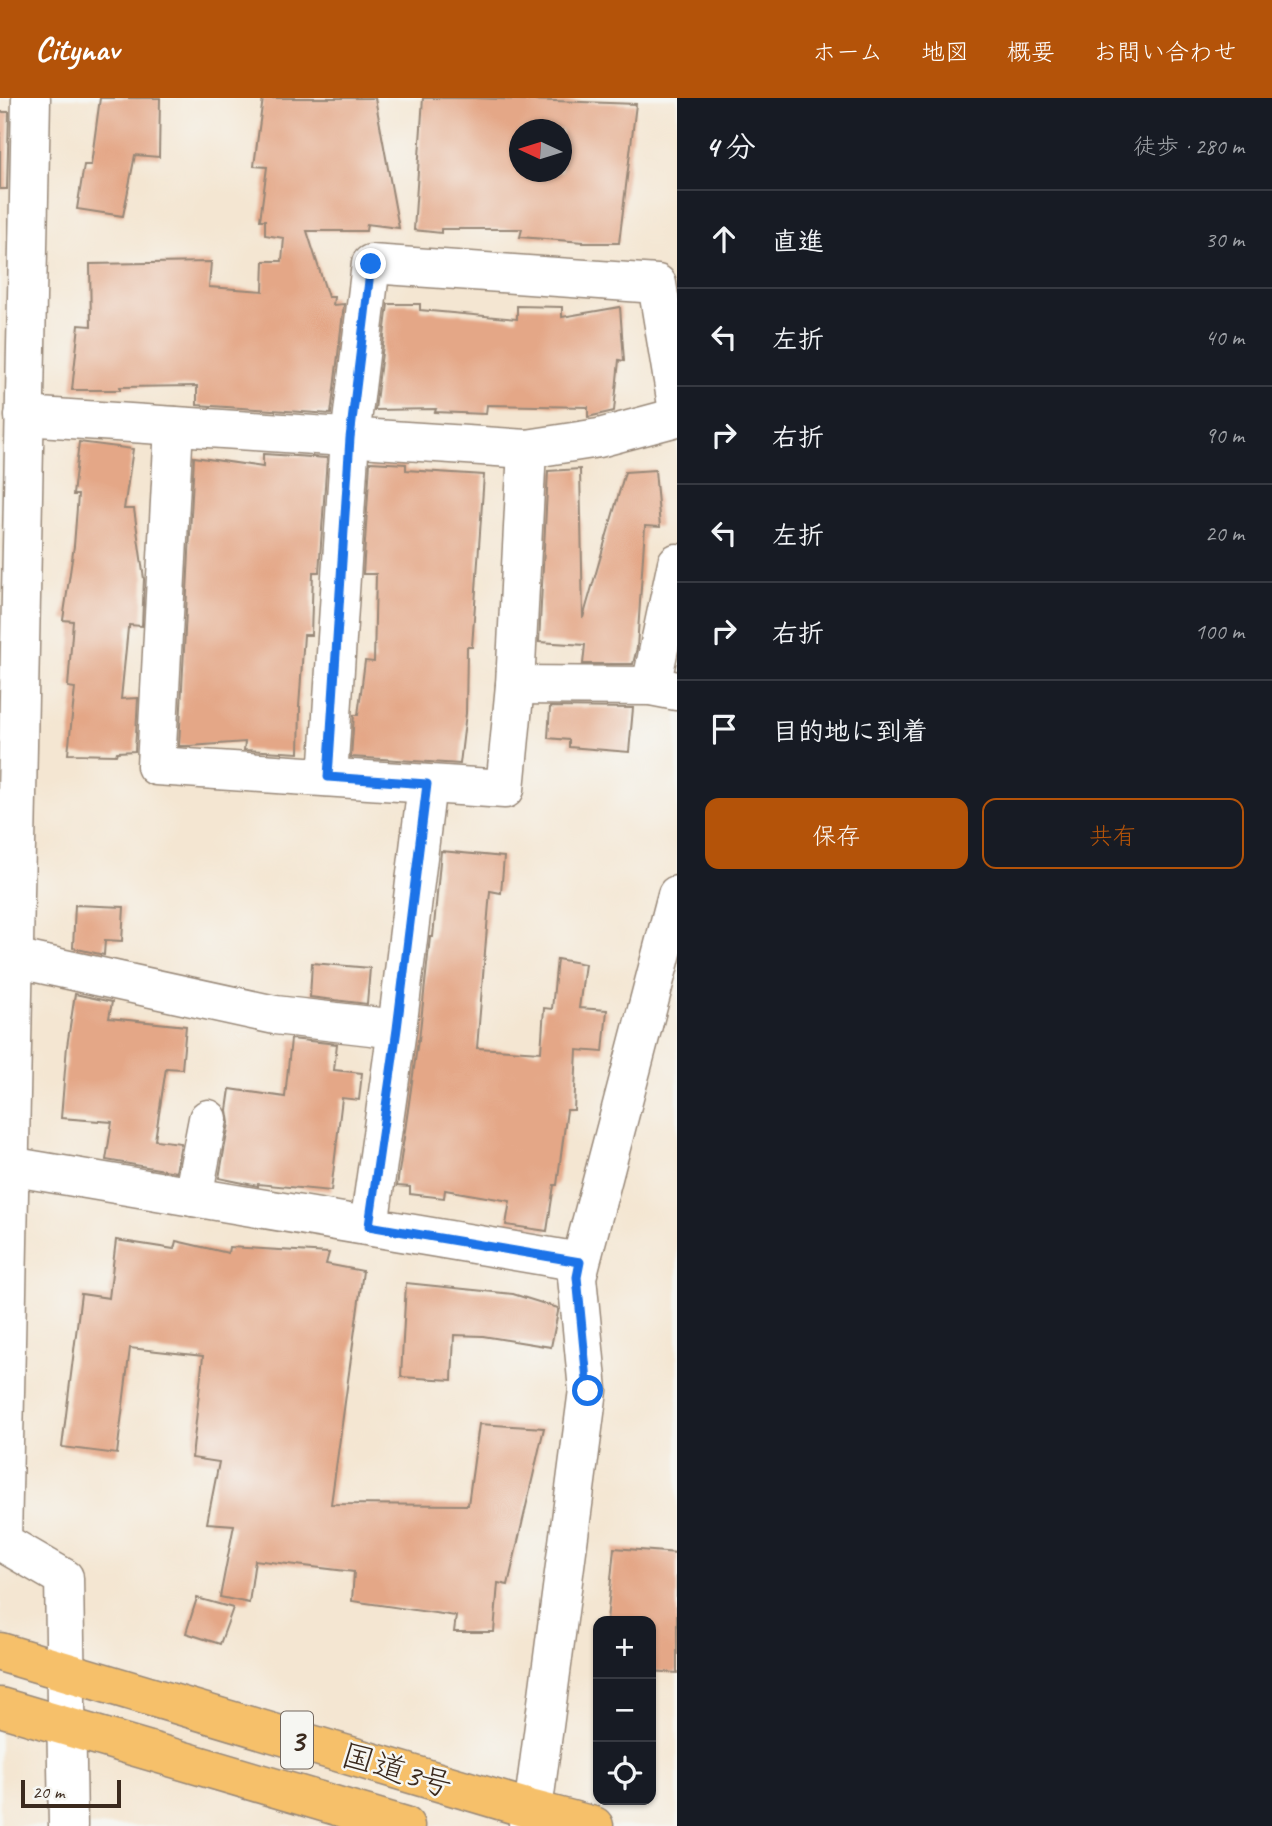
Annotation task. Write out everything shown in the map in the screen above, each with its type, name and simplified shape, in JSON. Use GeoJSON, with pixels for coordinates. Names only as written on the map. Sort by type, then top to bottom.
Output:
{"type":"FeatureCollection","features":[{"type":"Feature","properties":{"kind":"highway","name":"国道3号"},"geometry":{"type":"LineString","coordinates":[[0,1652],[531,1818],[594,1826]]}},
{"type":"Feature","properties":{"kind":"highway","name":"国道3号"},"geometry":{"type":"LineString","coordinates":[[0,1707],[405,1826]]}},
{"type":"Feature","properties":{"kind":"street"},"geometry":{"type":"LineString","coordinates":[[31,98],[2,1542],[64,1578],[68,1826]]}},
{"type":"Feature","properties":{"kind":"street"},"geometry":{"type":"LineString","coordinates":[[328,777],[350,438],[371,264],[657,284],[677,405]]}},
{"type":"Feature","properties":{"kind":"street"},"geometry":{"type":"LineString","coordinates":[[24,416],[527,449],[599,438],[677,417]]}},
{"type":"Feature","properties":{"kind":"street"},"geometry":{"type":"LineString","coordinates":[[174,426],[156,766],[427,784],[505,789],[515,685],[527,449]]}},
{"type":"Feature","properties":{"kind":"street"},"geometry":{"type":"LineString","coordinates":[[515,685],[664,688],[677,563]]}},
{"type":"Feature","properties":{"kind":"street"},"geometry":{"type":"LineString","coordinates":[[369,1226],[397,1029],[427,784]]}},
{"type":"Feature","properties":{"kind":"street"},"geometry":{"type":"LineString","coordinates":[[531,1818],[588,1391],[577,1277],[677,895]]}},
{"type":"Feature","properties":{"kind":"street"},"geometry":{"type":"LineString","coordinates":[[14,958],[275,1015],[397,1029]]}},
{"type":"Feature","properties":{"kind":"street"},"geometry":{"type":"LineString","coordinates":[[193,1197],[208,1119]]}},
{"type":"Feature","properties":{"kind":"street"},"geometry":{"type":"LineString","coordinates":[[9,1166],[580,1262]]}},
{"type":"Feature","properties":{"kind":"building"},"geometry":{"type":"Polygon","coordinates":[[[100,98],[160,98],[159,157],[135,155],[123,216],[77,209],[84,165],[91,165],[100,98]]]}},
{"type":"Feature","properties":{"kind":"building"},"geometry":{"type":"Polygon","coordinates":[[[263,98],[375,98],[399,228],[367,224],[366,231],[307,231],[328,297],[334,297],[333,305],[344,304],[331,414],[197,405],[197,386],[72,390],[79,325],[91,326],[90,264],[211,262],[209,287],[263,291],[264,261],[282,261],[284,238],[265,235],[265,220],[260,220],[267,167],[254,166],[263,98]]]}},
{"type":"Feature","properties":{"kind":"building"},"geometry":{"type":"Polygon","coordinates":[[[423,98],[636,104],[619,243],[583,243],[520,237],[522,229],[441,229],[441,233],[414,230],[423,98]]]}},
{"type":"Feature","properties":{"kind":"building"},"geometry":{"type":"Polygon","coordinates":[[[0,112],[9,112],[7,189],[0,189],[0,112]]]}},
{"type":"Feature","properties":{"kind":"building"},"geometry":{"type":"Polygon","coordinates":[[[388,304],[420,304],[420,310],[517,319],[517,306],[562,307],[562,317],[620,307],[624,361],[619,360],[614,411],[588,417],[588,407],[487,405],[486,414],[435,412],[436,409],[375,410],[388,304]]]}},
{"type":"Feature","properties":{"kind":"building"},"geometry":{"type":"Polygon","coordinates":[[[79,442],[133,449],[124,509],[134,509],[144,579],[142,626],[129,625],[128,628],[121,699],[138,698],[135,751],[117,752],[116,755],[68,754],[75,688],[68,687],[73,621],[63,620],[74,546],[78,495],[73,495],[79,442]]]}},
{"type":"Feature","properties":{"kind":"building"},"geometry":{"type":"Polygon","coordinates":[[[263,454],[327,458],[319,572],[313,572],[311,635],[304,635],[299,753],[244,750],[245,742],[179,746],[194,457],[263,467],[263,454]]]}},
{"type":"Feature","properties":{"kind":"building"},"geometry":{"type":"Polygon","coordinates":[[[370,462],[406,464],[406,470],[484,475],[472,647],[467,647],[466,713],[460,764],[351,757],[354,715],[358,715],[365,661],[374,662],[376,574],[363,574],[370,462]]]}},
{"type":"Feature","properties":{"kind":"building"},"geometry":{"type":"Polygon","coordinates":[[[580,469],[583,618],[625,472],[655,470],[660,527],[645,526],[637,648],[633,664],[583,664],[585,645],[539,642],[548,471],[580,469]]]}},
{"type":"Feature","properties":{"kind":"building"},"geometry":{"type":"Polygon","coordinates":[[[550,707],[633,708],[629,752],[569,747],[569,740],[548,738],[550,707]]]}},
{"type":"Feature","properties":{"kind":"building"},"geometry":{"type":"Polygon","coordinates":[[[441,851],[504,857],[501,893],[490,891],[477,1048],[541,1052],[544,1008],[552,1009],[557,959],[585,964],[579,1008],[607,1010],[603,1052],[577,1050],[574,1110],[567,1110],[557,1185],[554,1185],[547,1231],[506,1225],[510,1201],[445,1190],[444,1198],[410,1194],[410,1187],[397,1186],[419,1040],[430,937],[433,937],[441,851]]]}},
{"type":"Feature","properties":{"kind":"building"},"geometry":{"type":"Polygon","coordinates":[[[75,905],[124,907],[122,941],[105,940],[104,955],[73,948],[75,905]]]}},
{"type":"Feature","properties":{"kind":"building"},"geometry":{"type":"Polygon","coordinates":[[[312,963],[370,968],[367,1004],[310,997],[312,963]]]}},
{"type":"Feature","properties":{"kind":"building"},"geometry":{"type":"Polygon","coordinates":[[[75,994],[112,1002],[109,1018],[186,1026],[182,1069],[166,1068],[155,1140],[181,1143],[176,1172],[106,1160],[112,1122],[61,1118],[67,1046],[75,994]]]}},
{"type":"Feature","properties":{"kind":"building"},"geometry":{"type":"Polygon","coordinates":[[[291,1039],[337,1044],[334,1070],[362,1073],[359,1100],[342,1098],[331,1191],[258,1186],[219,1178],[229,1123],[227,1110],[230,1089],[285,1097],[291,1039]]]}},
{"type":"Feature","properties":{"kind":"building"},"geometry":{"type":"Polygon","coordinates":[[[116,1240],[174,1249],[176,1241],[228,1253],[229,1247],[329,1253],[326,1264],[363,1271],[331,1504],[468,1505],[479,1424],[544,1428],[508,1585],[498,1583],[494,1632],[454,1632],[456,1616],[352,1601],[354,1572],[255,1560],[249,1603],[220,1597],[234,1525],[207,1523],[219,1462],[192,1458],[203,1356],[130,1348],[117,1454],[62,1447],[81,1294],[109,1298],[116,1240]]]}},
{"type":"Feature","properties":{"kind":"building"},"geometry":{"type":"Polygon","coordinates":[[[406,1283],[513,1294],[558,1308],[551,1347],[483,1336],[454,1335],[452,1380],[401,1377],[406,1283]]]}},
{"type":"Feature","properties":{"kind":"building"},"geometry":{"type":"Polygon","coordinates":[[[614,1548],[677,1553],[677,1673],[656,1671],[656,1616],[607,1616],[614,1548]]]}},
{"type":"Feature","properties":{"kind":"building"},"geometry":{"type":"Polygon","coordinates":[[[197,1598],[233,1608],[220,1644],[186,1633],[197,1598]]]}},
{"type":"Feature","properties":{"kind":"route"},"geometry":{"type":"LineString","coordinates":[[371,264],[350,438],[328,777],[427,784],[397,1029],[369,1226],[580,1262],[577,1277],[588,1391]]}}]}
